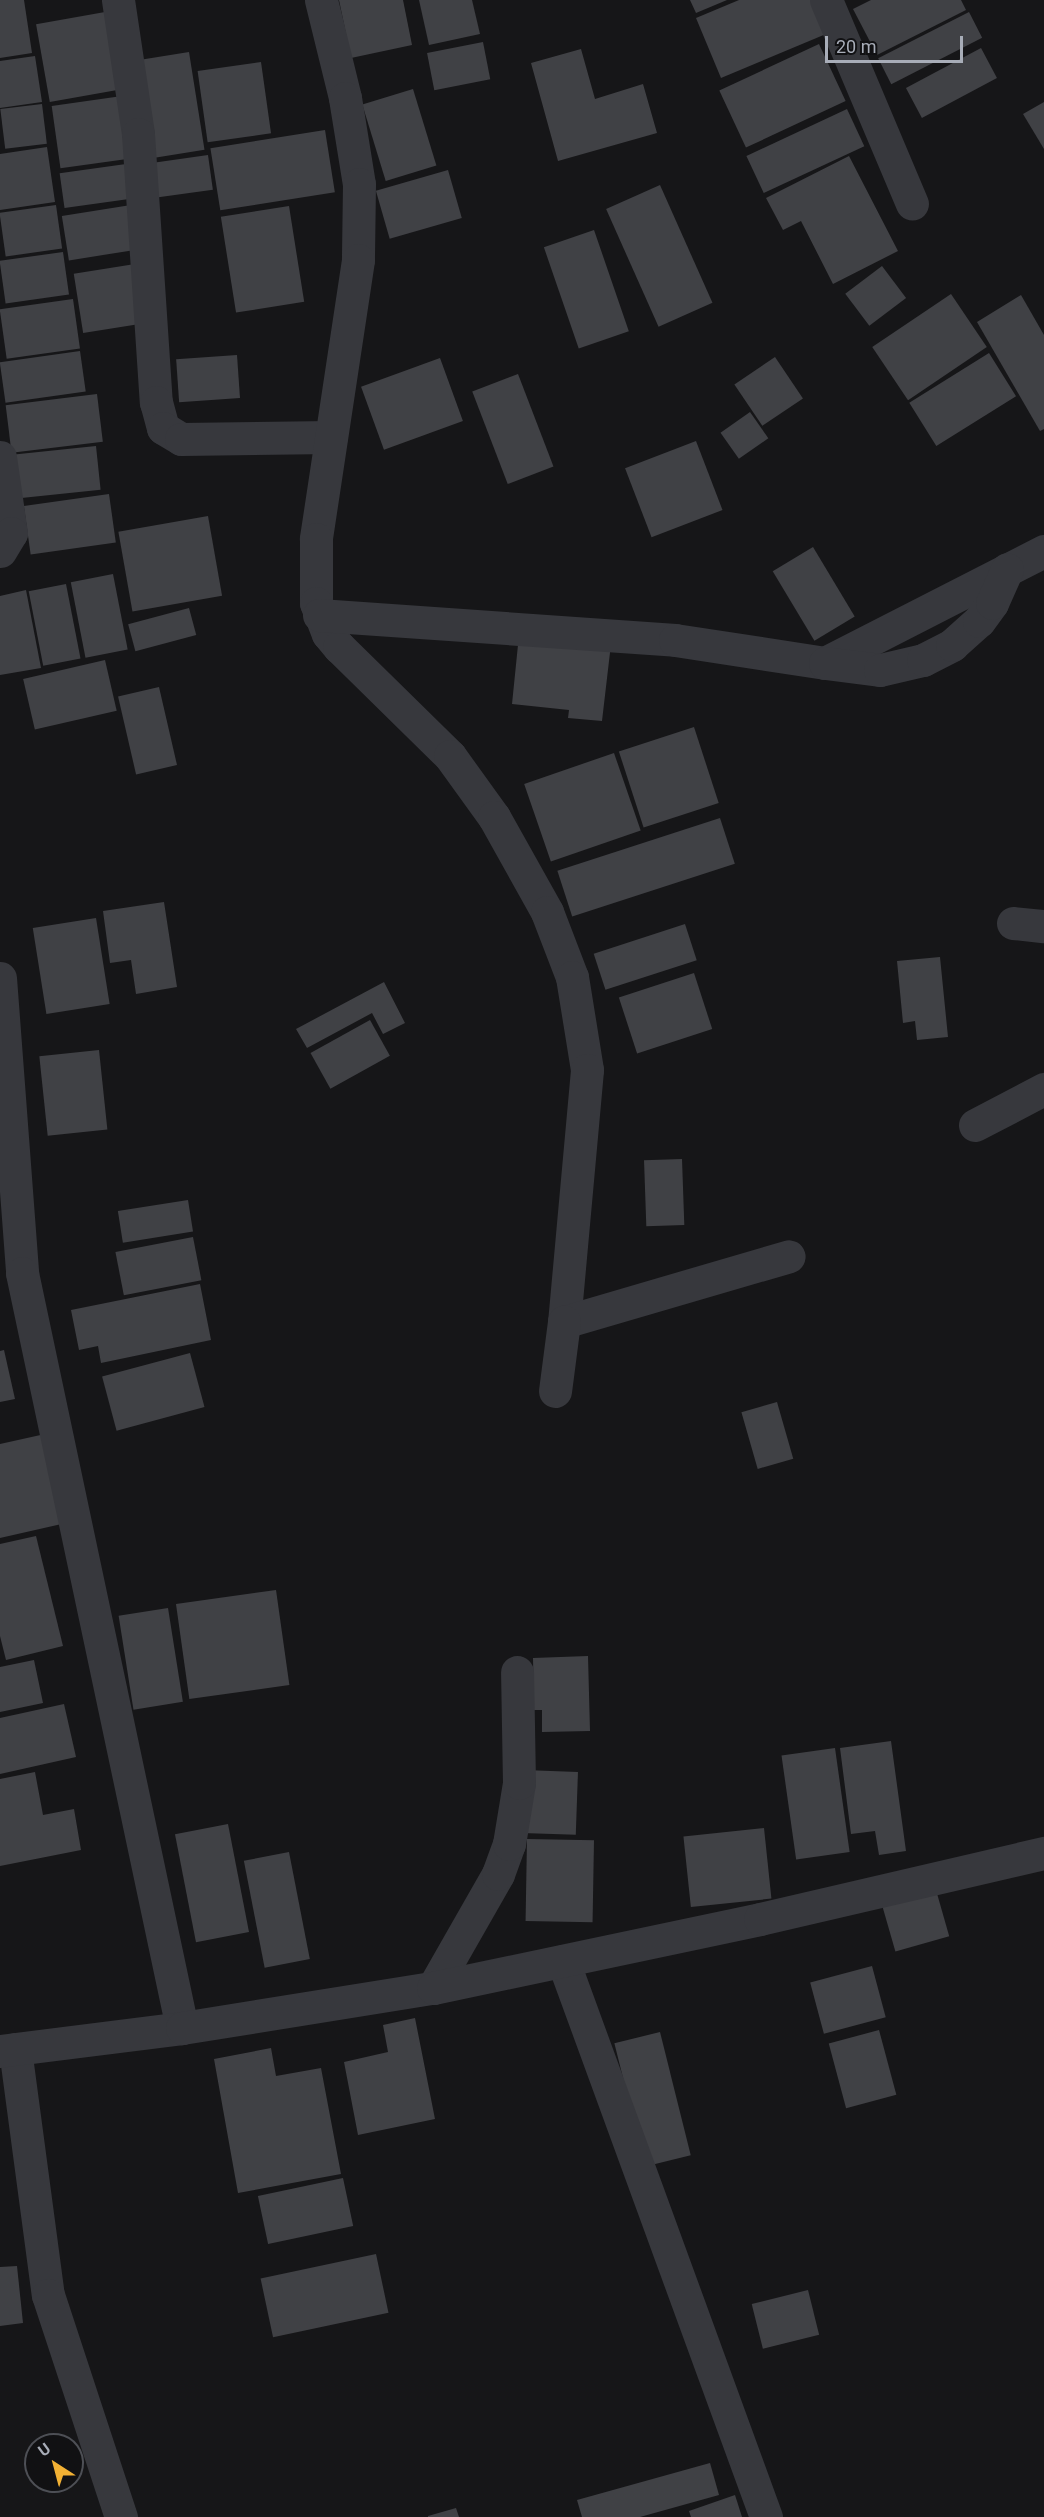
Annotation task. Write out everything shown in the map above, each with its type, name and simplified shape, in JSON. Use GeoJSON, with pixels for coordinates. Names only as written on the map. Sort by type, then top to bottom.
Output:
{"type":"FeatureCollection","features":[{"type":"Feature","properties":{"kind":"street"},"geometry":{"type":"LineString","coordinates":[[118,0],[138,134],[156,402],[163,428],[181,439],[331,437]]}},
{"type":"Feature","properties":{"kind":"street"},"geometry":{"type":"LineString","coordinates":[[321,0],[345,98],[359,184],[358,260],[316,539],[319,615],[339,647],[450,756],[495,817],[547,912],[572,977],[587,1070],[564,1322],[555,1391]]}},
{"type":"Feature","properties":{"kind":"street"},"geometry":{"type":"LineString","coordinates":[[826,0],[912,204]]}},
{"type":"Feature","properties":{"kind":"street"},"geometry":{"type":"LineString","coordinates":[[0,457],[11,533],[0,551]]}},
{"type":"Feature","properties":{"kind":"street"},"geometry":{"type":"LineString","coordinates":[[825,663],[1044,551]]}},
{"type":"Feature","properties":{"kind":"street"},"geometry":{"type":"LineString","coordinates":[[319,615],[675,640],[880,670],[923,660],[952,645],[979,621],[1007,570]]}},
{"type":"Feature","properties":{"kind":"street"},"geometry":{"type":"LineString","coordinates":[[0,978],[22,1273],[182,2028]]}},
{"type":"Feature","properties":{"kind":"street"},"geometry":{"type":"LineString","coordinates":[[975,1125],[1044,1089]]}},
{"type":"Feature","properties":{"kind":"street"},"geometry":{"type":"LineString","coordinates":[[564,1322],[789,1256]]}},
{"type":"Feature","properties":{"kind":"street"},"geometry":{"type":"LineString","coordinates":[[433,1988],[498,1874],[509,1844],[519,1783],[517,1672]]}},
{"type":"Feature","properties":{"kind":"street"},"geometry":{"type":"LineString","coordinates":[[121,2517],[48,2295],[8,2050],[182,2028],[433,1988],[1044,1853]]}},
{"type":"Feature","properties":{"kind":"street"},"geometry":{"type":"LineString","coordinates":[[563,1961],[766,2517]]}},
{"type":"Feature","properties":{"kind":"building"},"geometry":{"type":"Polygon","coordinates":[[[0,0],[24,0],[32,53],[0,58],[0,0]]]}},
{"type":"Feature","properties":{"kind":"building"},"geometry":{"type":"Polygon","coordinates":[[[339,0],[403,0],[412,45],[351,58],[339,0]]]}},
{"type":"Feature","properties":{"kind":"building"},"geometry":{"type":"Polygon","coordinates":[[[419,0],[472,0],[480,34],[429,45],[419,0]]]}},
{"type":"Feature","properties":{"kind":"building"},"geometry":{"type":"Polygon","coordinates":[[[690,0],[727,0],[696,13],[690,0]]]}},
{"type":"Feature","properties":{"kind":"building"},"geometry":{"type":"Polygon","coordinates":[[[739,0],[812,0],[826,34],[721,78],[696,18],[739,0]]]}},
{"type":"Feature","properties":{"kind":"building"},"geometry":{"type":"Polygon","coordinates":[[[871,0],[961,0],[966,10],[877,55],[853,9],[871,0]]]}},
{"type":"Feature","properties":{"kind":"building"},"geometry":{"type":"Polygon","coordinates":[[[105,12],[119,90],[50,102],[36,24],[105,12]]]}},
{"type":"Feature","properties":{"kind":"building"},"geometry":{"type":"Polygon","coordinates":[[[969,12],[982,38],[891,84],[878,58],[969,12]]]}},
{"type":"Feature","properties":{"kind":"building"},"geometry":{"type":"Polygon","coordinates":[[[483,42],[490,79],[434,90],[427,53],[483,42]]]}},
{"type":"Feature","properties":{"kind":"building"},"geometry":{"type":"Polygon","coordinates":[[[819,44],[846,101],[746,148],[719,90],[819,44]]]}},
{"type":"Feature","properties":{"kind":"building"},"geometry":{"type":"Polygon","coordinates":[[[981,48],[997,78],[922,118],[906,88],[981,48]]]}},
{"type":"Feature","properties":{"kind":"building"},"geometry":{"type":"Polygon","coordinates":[[[581,49],[595,99],[643,84],[657,133],[558,161],[531,63],[581,49]]]}},
{"type":"Feature","properties":{"kind":"building"},"geometry":{"type":"Polygon","coordinates":[[[189,52],[204,150],[153,158],[138,60],[189,52]]]}},
{"type":"Feature","properties":{"kind":"building"},"geometry":{"type":"Polygon","coordinates":[[[35,56],[42,102],[0,108],[0,61],[35,56]]]}},
{"type":"Feature","properties":{"kind":"building"},"geometry":{"type":"Polygon","coordinates":[[[261,62],[271,133],[208,142],[198,71],[261,62]]]}},
{"type":"Feature","properties":{"kind":"building"},"geometry":{"type":"Polygon","coordinates":[[[413,89],[436,166],[386,181],[362,104],[413,89]]]}},
{"type":"Feature","properties":{"kind":"building"},"geometry":{"type":"Polygon","coordinates":[[[122,96],[131,158],[60,168],[52,106],[122,96]]]}},
{"type":"Feature","properties":{"kind":"building"},"geometry":{"type":"Polygon","coordinates":[[[1044,102],[1044,149],[1023,114],[1044,102]]]}},
{"type":"Feature","properties":{"kind":"building"},"geometry":{"type":"Polygon","coordinates":[[[42,104],[47,144],[5,149],[0,109],[42,104]]]}},
{"type":"Feature","properties":{"kind":"building"},"geometry":{"type":"Polygon","coordinates":[[[847,109],[864,146],[764,193],[746,156],[847,109]]]}},
{"type":"Feature","properties":{"kind":"building"},"geometry":{"type":"Polygon","coordinates":[[[325,130],[335,192],[220,210],[210,148],[325,130]]]}},
{"type":"Feature","properties":{"kind":"building"},"geometry":{"type":"Polygon","coordinates":[[[47,147],[55,202],[0,210],[0,154],[47,147]]]}},
{"type":"Feature","properties":{"kind":"building"},"geometry":{"type":"Polygon","coordinates":[[[208,155],[213,190],[158,197],[154,163],[208,155]]]}},
{"type":"Feature","properties":{"kind":"building"},"geometry":{"type":"Polygon","coordinates":[[[849,156],[898,251],[833,284],[801,221],[783,230],[766,198],[849,156]]]}},
{"type":"Feature","properties":{"kind":"building"},"geometry":{"type":"Polygon","coordinates":[[[126,164],[131,199],[65,208],[60,173],[126,164]]]}},
{"type":"Feature","properties":{"kind":"building"},"geometry":{"type":"Polygon","coordinates":[[[448,170],[462,218],[390,239],[376,191],[448,170]]]}},
{"type":"Feature","properties":{"kind":"building"},"geometry":{"type":"Polygon","coordinates":[[[660,185],[712,303],[659,327],[606,209],[660,185]]]}},
{"type":"Feature","properties":{"kind":"building"},"geometry":{"type":"Polygon","coordinates":[[[56,205],[62,249],[6,257],[0,213],[56,205]]]}},
{"type":"Feature","properties":{"kind":"building"},"geometry":{"type":"Polygon","coordinates":[[[131,205],[138,249],[69,260],[62,216],[131,205]]]}},
{"type":"Feature","properties":{"kind":"building"},"geometry":{"type":"Polygon","coordinates":[[[289,206],[304,302],[236,313],[221,217],[289,206]]]}},
{"type":"Feature","properties":{"kind":"building"},"geometry":{"type":"Polygon","coordinates":[[[594,230],[629,331],[579,348],[544,247],[594,230]]]}},
{"type":"Feature","properties":{"kind":"building"},"geometry":{"type":"Polygon","coordinates":[[[63,252],[69,295],[6,303],[0,261],[63,252]]]}},
{"type":"Feature","properties":{"kind":"building"},"geometry":{"type":"Polygon","coordinates":[[[135,264],[144,323],[83,333],[74,274],[135,264]]]}},
{"type":"Feature","properties":{"kind":"building"},"geometry":{"type":"Polygon","coordinates":[[[882,266],[906,298],[869,326],[845,294],[882,266]]]}},
{"type":"Feature","properties":{"kind":"building"},"geometry":{"type":"Polygon","coordinates":[[[951,294],[987,347],[908,400],[872,347],[951,294]]]}},
{"type":"Feature","properties":{"kind":"building"},"geometry":{"type":"Polygon","coordinates":[[[1021,295],[1044,335],[1044,429],[1040,431],[977,322],[1021,295]]]}},
{"type":"Feature","properties":{"kind":"building"},"geometry":{"type":"Polygon","coordinates":[[[73,299],[80,349],[7,359],[0,309],[73,299]]]}},
{"type":"Feature","properties":{"kind":"building"},"geometry":{"type":"Polygon","coordinates":[[[80,351],[86,392],[5,403],[0,362],[80,351]]]}},
{"type":"Feature","properties":{"kind":"building"},"geometry":{"type":"Polygon","coordinates":[[[989,353],[1016,396],[936,446],[909,403],[989,353]]]}},
{"type":"Feature","properties":{"kind":"building"},"geometry":{"type":"Polygon","coordinates":[[[237,355],[240,398],[179,402],[176,359],[237,355]]]}},
{"type":"Feature","properties":{"kind":"building"},"geometry":{"type":"Polygon","coordinates":[[[775,357],[803,398],[762,426],[734,384],[775,357]]]}},
{"type":"Feature","properties":{"kind":"building"},"geometry":{"type":"Polygon","coordinates":[[[440,358],[463,421],[384,450],[361,387],[440,358]]]}},
{"type":"Feature","properties":{"kind":"building"},"geometry":{"type":"Polygon","coordinates":[[[518,374],[553,466],[508,484],[472,392],[518,374]]]}},
{"type":"Feature","properties":{"kind":"building"},"geometry":{"type":"Polygon","coordinates":[[[97,394],[103,442],[12,453],[6,405],[97,394]]]}},
{"type":"Feature","properties":{"kind":"building"},"geometry":{"type":"Polygon","coordinates":[[[750,412],[768,438],[739,459],[721,433],[750,412]]]}},
{"type":"Feature","properties":{"kind":"building"},"geometry":{"type":"Polygon","coordinates":[[[696,441],[723,510],[652,537],[625,468],[696,441]]]}},
{"type":"Feature","properties":{"kind":"building"},"geometry":{"type":"Polygon","coordinates":[[[96,446],[101,490],[19,498],[14,455],[96,446]]]}},
{"type":"Feature","properties":{"kind":"building"},"geometry":{"type":"Polygon","coordinates":[[[109,494],[116,543],[31,554],[24,506],[109,494]]]}},
{"type":"Feature","properties":{"kind":"building"},"geometry":{"type":"Polygon","coordinates":[[[208,516],[222,596],[132,612],[118,532],[208,516]]]}},
{"type":"Feature","properties":{"kind":"building"},"geometry":{"type":"Polygon","coordinates":[[[813,547],[855,616],[814,641],[773,571],[813,547]]]}},
{"type":"Feature","properties":{"kind":"building"},"geometry":{"type":"Polygon","coordinates":[[[113,574],[128,650],[85,658],[71,582],[113,574]]]}},
{"type":"Feature","properties":{"kind":"building"},"geometry":{"type":"Polygon","coordinates":[[[66,584],[81,659],[43,666],[29,591],[66,584]]]}},
{"type":"Feature","properties":{"kind":"building"},"geometry":{"type":"Polygon","coordinates":[[[26,590],[41,668],[0,675],[0,596],[26,590]]]}},
{"type":"Feature","properties":{"kind":"building"},"geometry":{"type":"Polygon","coordinates":[[[189,608],[196,635],[135,651],[128,624],[189,608]]]}},
{"type":"Feature","properties":{"kind":"building"},"geometry":{"type":"Polygon","coordinates":[[[519,635],[611,644],[602,721],[568,718],[569,710],[512,704],[519,635]]]}},
{"type":"Feature","properties":{"kind":"building"},"geometry":{"type":"Polygon","coordinates":[[[105,660],[117,711],[35,730],[23,679],[105,660]]]}},
{"type":"Feature","properties":{"kind":"building"},"geometry":{"type":"Polygon","coordinates":[[[159,687],[177,765],[136,774],[118,696],[159,687]]]}},
{"type":"Feature","properties":{"kind":"building"},"geometry":{"type":"Polygon","coordinates":[[[694,727],[719,803],[644,827],[619,751],[694,727]]]}},
{"type":"Feature","properties":{"kind":"building"},"geometry":{"type":"Polygon","coordinates":[[[614,753],[641,831],[551,861],[524,784],[614,753]]]}},
{"type":"Feature","properties":{"kind":"building"},"geometry":{"type":"Polygon","coordinates":[[[720,818],[735,864],[572,916],[557,871],[720,818]]]}},
{"type":"Feature","properties":{"kind":"building"},"geometry":{"type":"Polygon","coordinates":[[[164,902],[177,987],[136,994],[131,960],[110,963],[103,911],[164,902]]]}},
{"type":"Feature","properties":{"kind":"building"},"geometry":{"type":"Polygon","coordinates":[[[96,918],[110,1004],[46,1014],[33,928],[96,918]]]}},
{"type":"Feature","properties":{"kind":"building"},"geometry":{"type":"Polygon","coordinates":[[[685,924],[697,960],[605,990],[594,954],[685,924]]]}},
{"type":"Feature","properties":{"kind":"building"},"geometry":{"type":"Polygon","coordinates":[[[940,957],[948,1037],[917,1040],[915,1021],[903,1023],[897,961],[940,957]]]}},
{"type":"Feature","properties":{"kind":"building"},"geometry":{"type":"Polygon","coordinates":[[[694,973],[712,1029],[637,1054],[619,997],[694,973]]]}},
{"type":"Feature","properties":{"kind":"building"},"geometry":{"type":"Polygon","coordinates":[[[384,982],[405,1023],[383,1034],[372,1013],[307,1048],[296,1029],[384,982]]]}},
{"type":"Feature","properties":{"kind":"building"},"geometry":{"type":"Polygon","coordinates":[[[370,1020],[390,1056],[330,1089],[311,1053],[370,1020]]]}},
{"type":"Feature","properties":{"kind":"building"},"geometry":{"type":"Polygon","coordinates":[[[99,1050],[107,1130],[48,1136],[39,1056],[99,1050]]]}},
{"type":"Feature","properties":{"kind":"building"},"geometry":{"type":"Polygon","coordinates":[[[682,1159],[684,1225],[646,1226],[644,1160],[682,1159]]]}},
{"type":"Feature","properties":{"kind":"building"},"geometry":{"type":"Polygon","coordinates":[[[188,1200],[193,1232],[123,1243],[118,1211],[188,1200]]]}},
{"type":"Feature","properties":{"kind":"building"},"geometry":{"type":"Polygon","coordinates":[[[193,1237],[201,1280],[124,1295],[115,1252],[193,1237]]]}},
{"type":"Feature","properties":{"kind":"building"},"geometry":{"type":"Polygon","coordinates":[[[200,1284],[211,1340],[101,1363],[98,1346],[79,1350],[71,1310],[200,1284]]]}},
{"type":"Feature","properties":{"kind":"building"},"geometry":{"type":"Polygon","coordinates":[[[4,1350],[15,1399],[0,1402],[0,1351],[4,1350]]]}},
{"type":"Feature","properties":{"kind":"building"},"geometry":{"type":"Polygon","coordinates":[[[190,1353],[204,1407],[117,1431],[102,1377],[190,1353]]]}},
{"type":"Feature","properties":{"kind":"building"},"geometry":{"type":"Polygon","coordinates":[[[777,1402],[793,1459],[758,1469],[741,1412],[777,1402]]]}},
{"type":"Feature","properties":{"kind":"building"},"geometry":{"type":"Polygon","coordinates":[[[45,1434],[66,1523],[0,1538],[0,1444],[45,1434]]]}},
{"type":"Feature","properties":{"kind":"building"},"geometry":{"type":"Polygon","coordinates":[[[36,1536],[63,1646],[6,1660],[0,1636],[0,1544],[36,1536]]]}},
{"type":"Feature","properties":{"kind":"building"},"geometry":{"type":"Polygon","coordinates":[[[276,1590],[289,1685],[189,1699],[176,1604],[276,1590]]]}},
{"type":"Feature","properties":{"kind":"building"},"geometry":{"type":"Polygon","coordinates":[[[168,1608],[183,1702],[133,1710],[119,1616],[168,1608]]]}},
{"type":"Feature","properties":{"kind":"building"},"geometry":{"type":"Polygon","coordinates":[[[588,1656],[590,1731],[542,1732],[542,1710],[534,1710],[533,1658],[588,1656]]]}},
{"type":"Feature","properties":{"kind":"building"},"geometry":{"type":"Polygon","coordinates":[[[34,1660],[43,1703],[0,1712],[0,1667],[34,1660]]]}},
{"type":"Feature","properties":{"kind":"building"},"geometry":{"type":"Polygon","coordinates":[[[64,1704],[76,1757],[0,1774],[0,1718],[64,1704]]]}},
{"type":"Feature","properties":{"kind":"building"},"geometry":{"type":"Polygon","coordinates":[[[891,1741],[906,1851],[879,1855],[875,1831],[851,1834],[840,1748],[891,1741]]]}},
{"type":"Feature","properties":{"kind":"building"},"geometry":{"type":"Polygon","coordinates":[[[835,1748],[850,1852],[796,1859],[782,1756],[835,1748]]]}},
{"type":"Feature","properties":{"kind":"building"},"geometry":{"type":"Polygon","coordinates":[[[524,1770],[578,1772],[576,1835],[522,1833],[524,1770]]]}},
{"type":"Feature","properties":{"kind":"building"},"geometry":{"type":"Polygon","coordinates":[[[35,1772],[43,1815],[74,1809],[81,1850],[0,1866],[0,1779],[35,1772]]]}},
{"type":"Feature","properties":{"kind":"building"},"geometry":{"type":"Polygon","coordinates":[[[228,1824],[249,1932],[196,1942],[175,1834],[228,1824]]]}},
{"type":"Feature","properties":{"kind":"building"},"geometry":{"type":"Polygon","coordinates":[[[764,1828],[771,1899],[691,1907],[683,1836],[764,1828]]]}},
{"type":"Feature","properties":{"kind":"building"},"geometry":{"type":"Polygon","coordinates":[[[527,1839],[594,1840],[593,1922],[526,1921],[527,1839]]]}},
{"type":"Feature","properties":{"kind":"building"},"geometry":{"type":"Polygon","coordinates":[[[289,1852],[310,1959],[265,1968],[244,1861],[289,1852]]]}},
{"type":"Feature","properties":{"kind":"building"},"geometry":{"type":"Polygon","coordinates":[[[936,1890],[949,1936],[895,1952],[882,1905],[936,1890]]]}},
{"type":"Feature","properties":{"kind":"building"},"geometry":{"type":"Polygon","coordinates":[[[872,1966],[886,2017],[824,2034],[810,1983],[872,1966]]]}},
{"type":"Feature","properties":{"kind":"building"},"geometry":{"type":"Polygon","coordinates":[[[415,2018],[435,2119],[358,2135],[344,2062],[388,2052],[383,2025],[415,2018]]]}},
{"type":"Feature","properties":{"kind":"building"},"geometry":{"type":"Polygon","coordinates":[[[879,2030],[896,2095],[846,2108],[829,2043],[879,2030]]]}},
{"type":"Feature","properties":{"kind":"building"},"geometry":{"type":"Polygon","coordinates":[[[660,2032],[691,2155],[645,2167],[614,2043],[660,2032]]]}},
{"type":"Feature","properties":{"kind":"building"},"geometry":{"type":"Polygon","coordinates":[[[271,2048],[276,2076],[321,2068],[341,2174],[238,2193],[214,2059],[271,2048]]]}},
{"type":"Feature","properties":{"kind":"building"},"geometry":{"type":"Polygon","coordinates":[[[343,2178],[353,2226],[268,2244],[258,2196],[343,2178]]]}},
{"type":"Feature","properties":{"kind":"building"},"geometry":{"type":"Polygon","coordinates":[[[376,2254],[388,2313],[273,2337],[261,2279],[376,2254]]]}},
{"type":"Feature","properties":{"kind":"building"},"geometry":{"type":"Polygon","coordinates":[[[17,2266],[23,2323],[0,2326],[0,2267],[17,2266]]]}},
{"type":"Feature","properties":{"kind":"building"},"geometry":{"type":"Polygon","coordinates":[[[808,2290],[819,2335],[763,2349],[752,2304],[808,2290]]]}},
{"type":"Feature","properties":{"kind":"building"},"geometry":{"type":"Polygon","coordinates":[[[710,2463],[719,2495],[640,2517],[582,2517],[577,2500],[710,2463]]]}},
{"type":"Feature","properties":{"kind":"building"},"geometry":{"type":"Polygon","coordinates":[[[735,2495],[742,2517],[691,2517],[689,2511],[735,2495]]]}},
{"type":"Feature","properties":{"kind":"building"},"geometry":{"type":"Polygon","coordinates":[[[456,2508],[459,2517],[428,2517],[428,2516],[456,2508]]]}}]}
